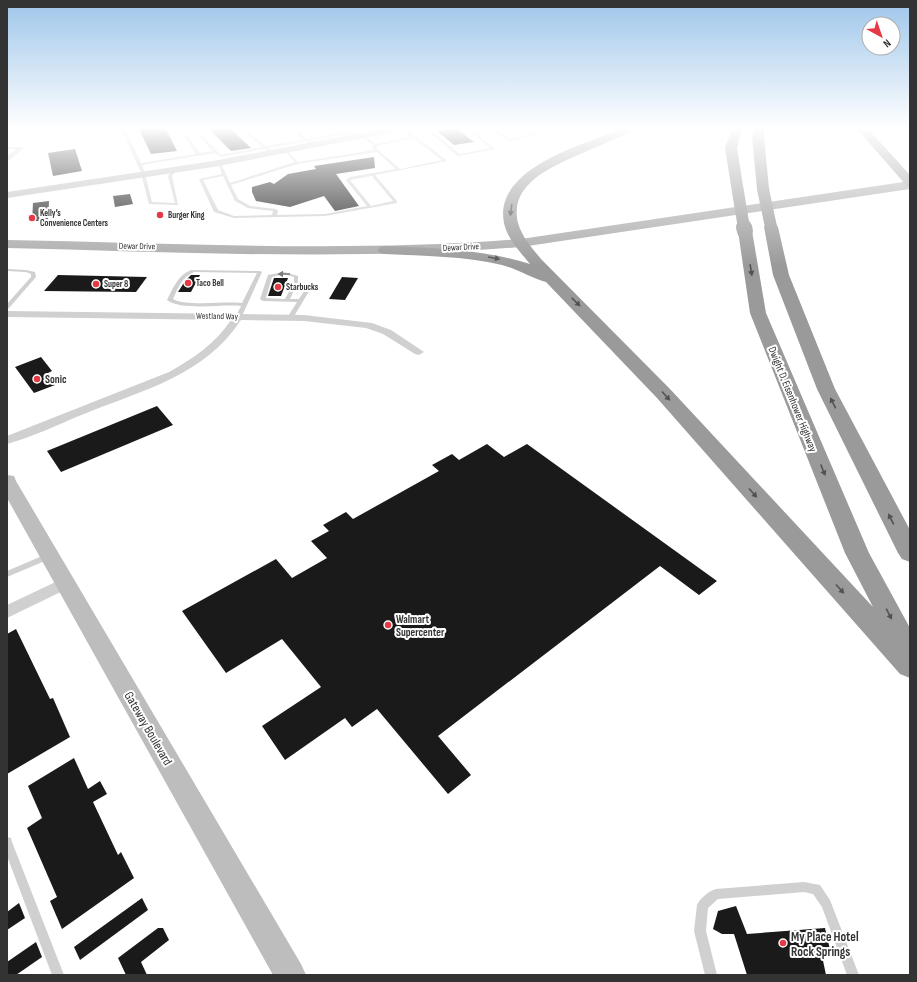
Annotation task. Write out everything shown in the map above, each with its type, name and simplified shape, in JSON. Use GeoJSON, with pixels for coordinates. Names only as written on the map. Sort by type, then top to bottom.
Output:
{"type":"FeatureCollection","features":[{"type":"Feature","properties":{"kind":"highway"},"geometry":{"type":"LineString","coordinates":[[531,175],[526,178],[516,192],[510,211],[510,220],[514,233],[521,243],[557,283],[628,354],[910,666]]}},
{"type":"Feature","properties":{"kind":"highway","name":"Dwight D. Eisenhower Highway"},"geometry":{"type":"LineString","coordinates":[[735,175],[758,313],[857,553],[910,654]]}},
{"type":"Feature","properties":{"kind":"highway"},"geometry":{"type":"LineString","coordinates":[[762,175],[770,227],[781,275],[826,389],[910,553]]}},
{"type":"Feature","properties":{"kind":"highway"},"geometry":{"type":"LineString","coordinates":[[385,250],[498,259],[532,269],[557,283]]}},
{"type":"Feature","properties":{"kind":"main road","name":"Dewar Drive"},"geometry":{"type":"LineString","coordinates":[[7,244],[311,250],[459,248],[521,243],[910,186]]}},
{"type":"Feature","properties":{"kind":"street"},"geometry":{"type":"LineString","coordinates":[[7,196],[143,175]]}},
{"type":"Feature","properties":{"kind":"street","name":"Westland Way"},"geometry":{"type":"LineString","coordinates":[[7,314],[239,316],[290,318],[368,325],[387,332],[419,352]]}},
{"type":"Feature","properties":{"kind":"street"},"geometry":{"type":"LineString","coordinates":[[7,440],[173,374],[194,363],[208,354],[219,344],[239,316]]}},
{"type":"Feature","properties":{"kind":"street","name":"Gateway Boulevard"},"geometry":{"type":"LineString","coordinates":[[7,481],[290,975]]}},
{"type":"Feature","properties":{"kind":"street"},"geometry":{"type":"LineString","coordinates":[[7,612],[66,583]]}},
{"type":"Feature","properties":{"kind":"lane"},"geometry":{"type":"LineString","coordinates":[[143,175],[150,203],[177,204],[171,175]]}},
{"type":"Feature","properties":{"kind":"lane"},"geometry":{"type":"LineString","coordinates":[[274,216],[276,211],[274,210],[249,207],[236,200],[224,175],[201,180],[216,211],[234,217],[324,215],[370,207],[396,202],[372,175],[348,180],[370,207]]}},
{"type":"Feature","properties":{"kind":"lane"},"geometry":{"type":"LineString","coordinates":[[229,184],[240,182],[258,175]]}},
{"type":"Feature","properties":{"kind":"lane"},"geometry":{"type":"LineString","coordinates":[[7,270],[26,271],[33,273],[34,277],[7,307]]}},
{"type":"Feature","properties":{"kind":"lane"},"geometry":{"type":"LineString","coordinates":[[239,316],[260,272],[193,271],[182,276],[170,300],[178,304],[234,303],[244,305]]}},
{"type":"Feature","properties":{"kind":"lane"},"geometry":{"type":"LineString","coordinates":[[287,300],[296,282],[296,276],[290,273],[270,276],[263,299],[300,301]]}},
{"type":"Feature","properties":{"kind":"lane"},"geometry":{"type":"LineString","coordinates":[[290,318],[312,283]]}},
{"type":"Feature","properties":{"kind":"lane"},"geometry":{"type":"LineString","coordinates":[[7,295],[15,298]]}},
{"type":"Feature","properties":{"kind":"lane"},"geometry":{"type":"LineString","coordinates":[[7,574],[50,556]]}},
{"type":"Feature","properties":{"kind":"lane"},"geometry":{"type":"LineString","coordinates":[[7,842],[58,975]]}},
{"type":"Feature","properties":{"kind":"lane"},"geometry":{"type":"LineString","coordinates":[[710,975],[700,931],[703,905],[716,894],[804,887],[816,890],[826,904],[854,975]]}},
{"type":"Feature","properties":{"kind":"building"},"geometry":{"type":"Polygon","coordinates":[[[287,175],[337,175],[359,206],[335,211],[324,196],[290,207],[256,201],[252,192],[252,187],[270,182],[274,184],[287,175]]]}},
{"type":"Feature","properties":{"kind":"building"},"geometry":{"type":"Polygon","coordinates":[[[130,194],[133,204],[115,207],[113,196],[130,194]]]}},
{"type":"Feature","properties":{"kind":"building"},"geometry":{"type":"Polygon","coordinates":[[[49,201],[48,221],[32,221],[33,203],[49,201]]]}},
{"type":"Feature","properties":{"kind":"building","name":"Super 8"},"geometry":{"type":"Polygon","coordinates":[[[58,275],[147,277],[136,292],[44,291],[58,275]]]}},
{"type":"Feature","properties":{"kind":"building","name":"Taco Bell"},"geometry":{"type":"Polygon","coordinates":[[[191,275],[200,275],[191,292],[178,292],[185,281],[191,275]]]}},
{"type":"Feature","properties":{"kind":"building"},"geometry":{"type":"Polygon","coordinates":[[[342,277],[358,278],[345,300],[329,299],[342,277]]]}},
{"type":"Feature","properties":{"kind":"building","name":"Starbucks"},"geometry":{"type":"Polygon","coordinates":[[[274,278],[288,278],[281,296],[268,296],[274,278]]]}},
{"type":"Feature","properties":{"kind":"building","name":"Sonic"},"geometry":{"type":"Polygon","coordinates":[[[41,357],[52,371],[46,374],[55,385],[34,393],[15,367],[41,357]]]}},
{"type":"Feature","properties":{"kind":"building"},"geometry":{"type":"Polygon","coordinates":[[[157,406],[173,425],[61,472],[47,451],[157,406]]]}},
{"type":"Feature","properties":{"kind":"building","name":"Walmart Supercenter"},"geometry":{"type":"Polygon","coordinates":[[[487,444],[504,457],[527,444],[717,581],[699,595],[660,566],[438,736],[471,775],[448,794],[377,709],[352,727],[345,718],[285,760],[262,726],[321,687],[282,639],[226,673],[182,611],[276,559],[292,578],[327,558],[311,541],[329,531],[323,525],[346,512],[353,519],[439,471],[432,465],[452,454],[459,460],[487,444]]]}},
{"type":"Feature","properties":{"kind":"building"},"geometry":{"type":"Polygon","coordinates":[[[16,629],[50,699],[53,698],[70,737],[7,774],[7,634],[16,629]]]}},
{"type":"Feature","properties":{"kind":"building"},"geometry":{"type":"Polygon","coordinates":[[[74,758],[88,789],[100,781],[107,794],[93,802],[118,855],[121,852],[134,878],[62,929],[50,901],[57,897],[27,828],[42,818],[28,786],[74,758]]]}},
{"type":"Feature","properties":{"kind":"building"},"geometry":{"type":"Polygon","coordinates":[[[142,898],[148,910],[80,960],[74,947],[142,898]]]}},
{"type":"Feature","properties":{"kind":"building"},"geometry":{"type":"Polygon","coordinates":[[[19,903],[25,918],[7,930],[7,912],[19,903]]]}},
{"type":"Feature","properties":{"kind":"building","name":"My Place Hotel Rock Springs"},"geometry":{"type":"Polygon","coordinates":[[[736,906],[747,934],[825,928],[831,954],[821,951],[826,975],[747,975],[734,934],[722,934],[713,929],[718,911],[736,906]]]}},
{"type":"Feature","properties":{"kind":"building"},"geometry":{"type":"Polygon","coordinates":[[[158,928],[163,928],[169,940],[141,962],[147,975],[126,975],[118,958],[158,928]]]}},
{"type":"Feature","properties":{"kind":"building"},"geometry":{"type":"Polygon","coordinates":[[[36,942],[42,957],[16,975],[7,975],[7,962],[36,942]]]}},
{"type":"Feature","properties":{"kind":"place","name":"Burger King"},"geometry":{"type":"Point","coordinates":[160,215]}},
{"type":"Feature","properties":{"kind":"place","name":"Kelly’s Convenience Centers"},"geometry":{"type":"Point","coordinates":[32,218]}},
{"type":"Feature","properties":{"kind":"place","name":"Taco Bell"},"geometry":{"type":"Point","coordinates":[188,283]}},
{"type":"Feature","properties":{"kind":"place","name":"Super 8"},"geometry":{"type":"Point","coordinates":[96,284]}},
{"type":"Feature","properties":{"kind":"place","name":"Starbucks"},"geometry":{"type":"Point","coordinates":[278,287]}},
{"type":"Feature","properties":{"kind":"place","name":"Sonic"},"geometry":{"type":"Point","coordinates":[37,379]}},
{"type":"Feature","properties":{"kind":"place","name":"Walmart Supercenter"},"geometry":{"type":"Point","coordinates":[388,625]}},
{"type":"Feature","properties":{"kind":"place","name":"My Place Hotel Rock Springs"},"geometry":{"type":"Point","coordinates":[783,943]}}]}
